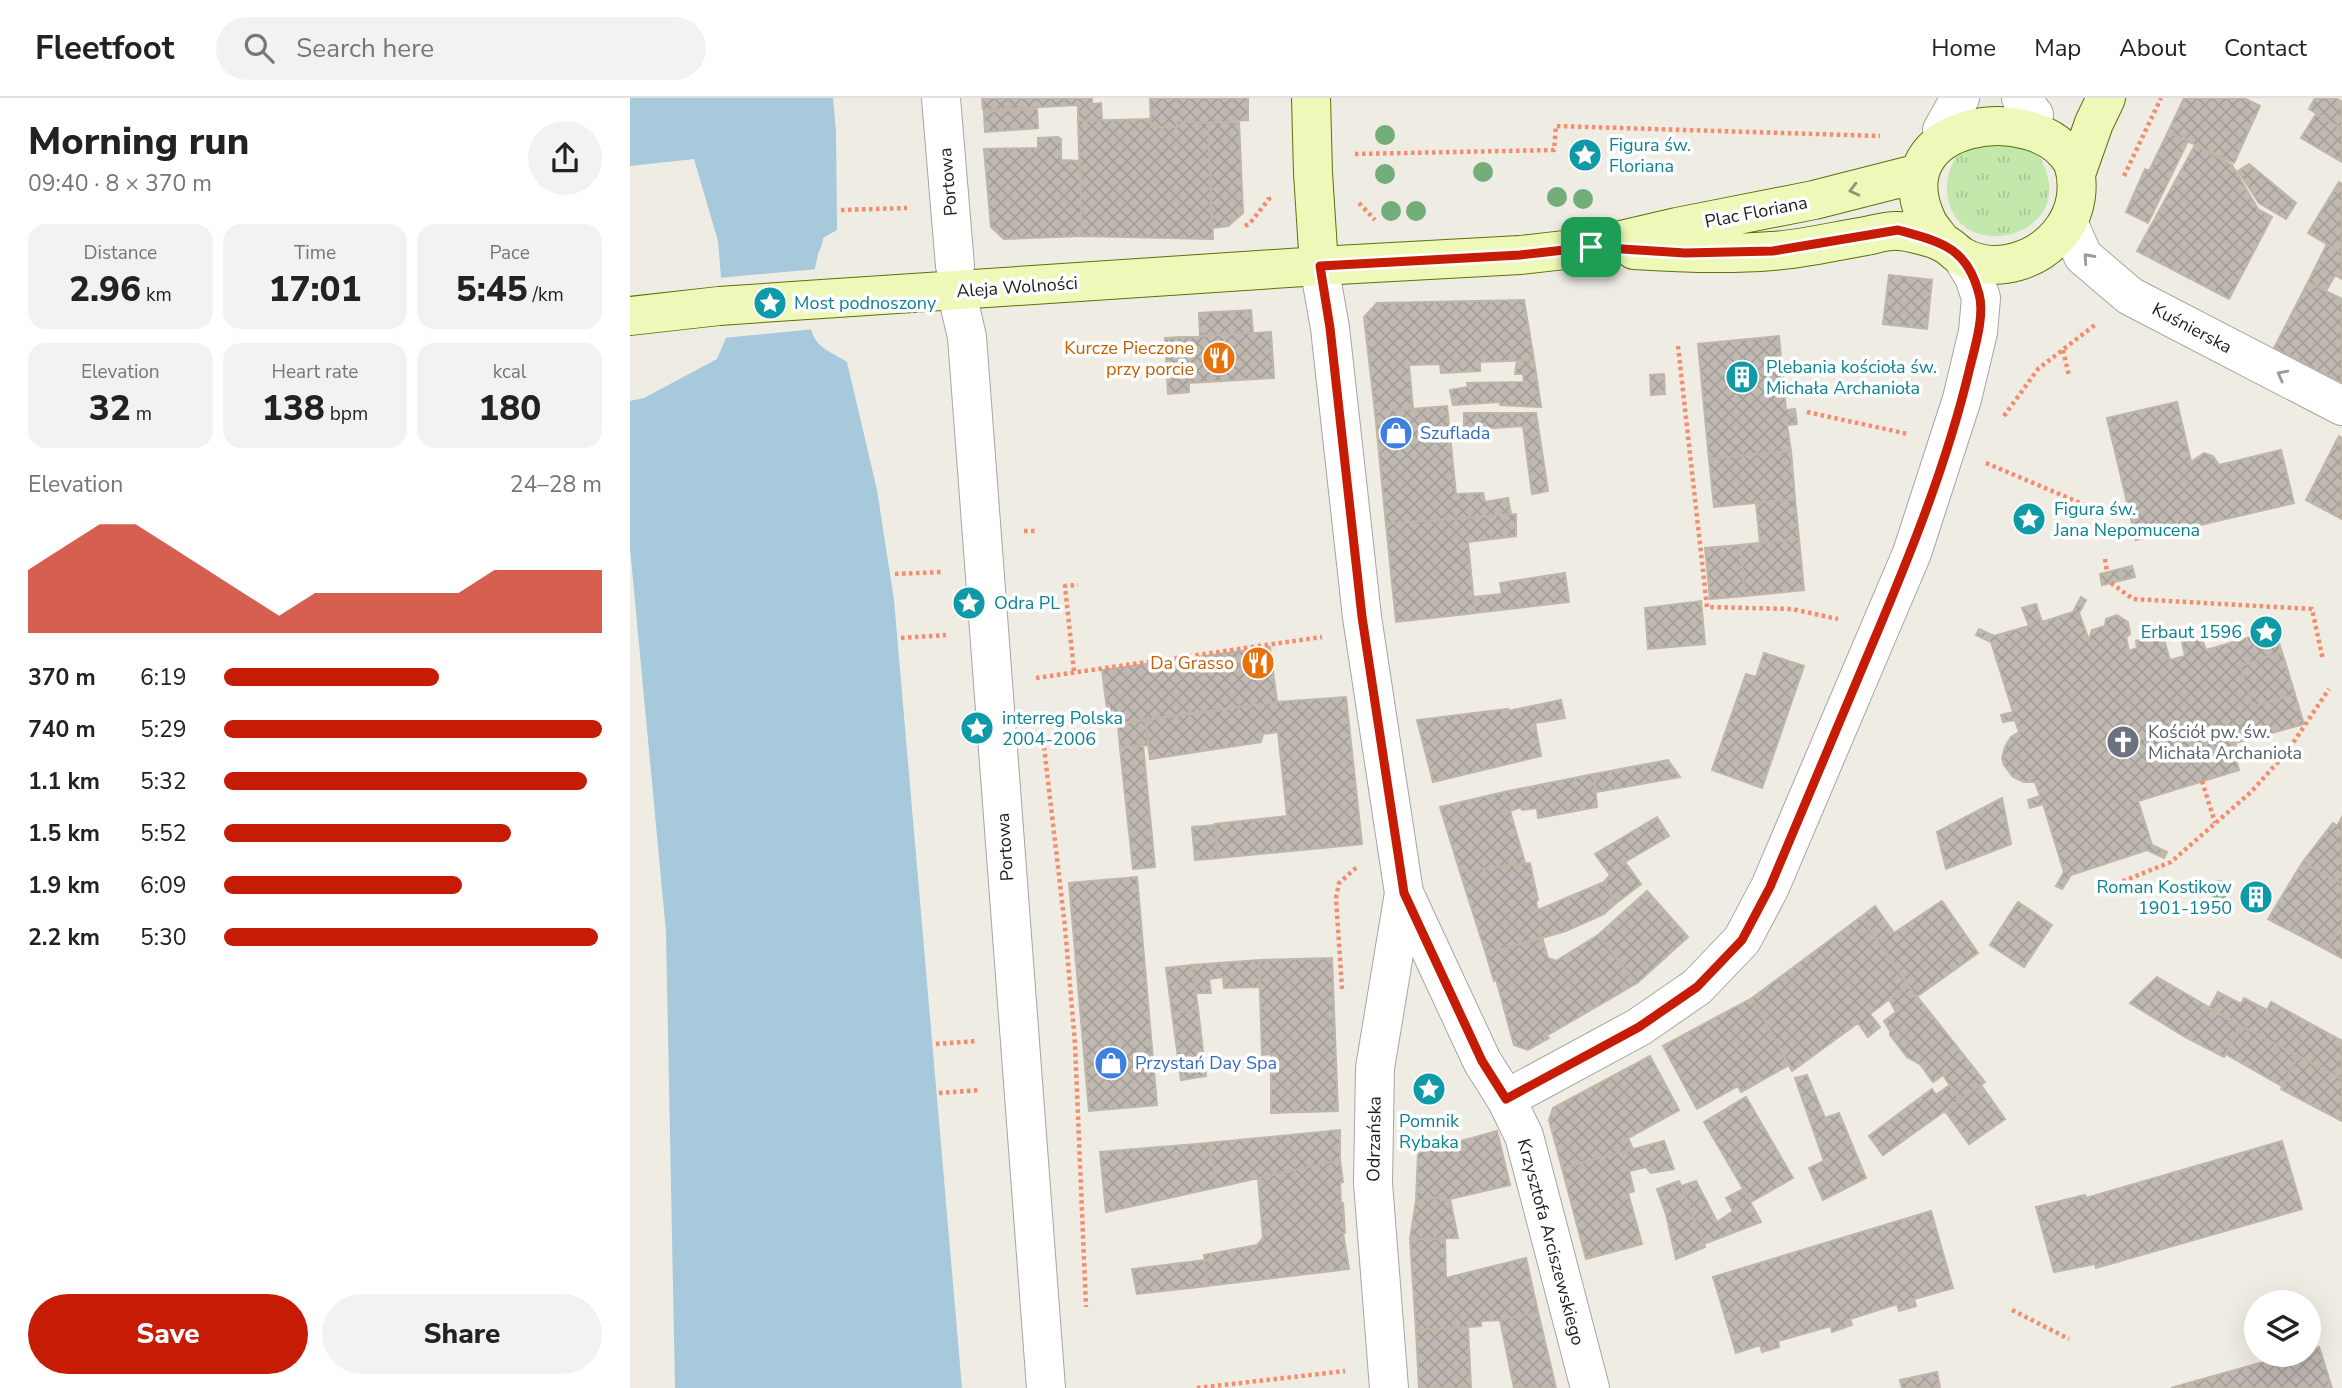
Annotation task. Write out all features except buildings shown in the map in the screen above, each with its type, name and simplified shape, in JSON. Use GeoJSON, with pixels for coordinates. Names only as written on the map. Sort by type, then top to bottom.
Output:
{"type":"FeatureCollection","features":[{"type":"Feature","properties":{"kind":"street","name":"Portowa"},"geometry":{"type":"LineString","coordinates":[[941,98],[955,266]]}},
{"type":"Feature","properties":{"kind":"street"},"geometry":{"type":"LineString","coordinates":[[1311,98],[1312,173],[1320,266]]}},
{"type":"Feature","properties":{"kind":"street"},"geometry":{"type":"LineString","coordinates":[[2076,174],[2094,122],[2106,98]]}},
{"type":"Feature","properties":{"kind":"street"},"geometry":{"type":"LineString","coordinates":[[1506,1099],[1639,1027],[1697,987],[1742,940],[1770,887],[1912,553],[1962,400],[1978,331],[1981,298],[1974,277],[1927,222],[1923,210],[1920,173],[1927,150],[1951,114],[1962,115],[1986,108],[2027,107],[2054,130],[2068,150],[2076,174],[2076,198],[2068,222],[2054,242],[2034,256],[2010,264],[1986,264],[1952,249]]}},
{"type":"Feature","properties":{"kind":"street","name":"Plac Floriana"},"geometry":{"type":"LineString","coordinates":[[1320,266],[1520,255],[1591,247],[1814,200],[1920,173]]}},
{"type":"Feature","properties":{"kind":"street","name":"Kuśnierska"},"geometry":{"type":"LineString","coordinates":[[2068,222],[2083,256],[2130,296],[2342,406]]}},
{"type":"Feature","properties":{"kind":"street","name":"Plac Floriana"},"geometry":{"type":"LineString","coordinates":[[1591,247],[1685,253],[1773,251],[1898,230],[1952,249]]}},
{"type":"Feature","properties":{"kind":"street","name":"Aleja Wolności"},"geometry":{"type":"LineString","coordinates":[[630,316],[719,306],[1320,266]]}},
{"type":"Feature","properties":{"kind":"street","name":"Odrzańska"},"geometry":{"type":"LineString","coordinates":[[1320,266],[1330,328],[1362,617],[1404,893],[1482,1061],[1506,1099]]}},
{"type":"Feature","properties":{"kind":"street","name":"Portowa"},"geometry":{"type":"LineString","coordinates":[[960,307],[967,337],[1046,1388]]}},
{"type":"Feature","properties":{"kind":"street","name":"Odrzańska"},"geometry":{"type":"LineString","coordinates":[[1389,1377],[1373,1183],[1375,1068],[1404,893]]}},
{"type":"Feature","properties":{"kind":"street","name":"Krzysztofa Arciszewskiego"},"geometry":{"type":"LineString","coordinates":[[1506,1099],[1524,1136],[1590,1388]]}},
{"type":"Feature","properties":{"kind":"path"},"geometry":{"type":"LineString","coordinates":[[2123,179],[2161,98]]}},
{"type":"Feature","properties":{"kind":"path"},"geometry":{"type":"LineString","coordinates":[[1355,162],[1355,154],[1554,150],[1556,126],[1889,136]]}},
{"type":"Feature","properties":{"kind":"path"},"geometry":{"type":"LineString","coordinates":[[1239,229],[1250,223],[1269,199],[1268,188]]}},
{"type":"Feature","properties":{"kind":"path"},"geometry":{"type":"LineString","coordinates":[[1358,200],[1361,207],[1383,224]]}},
{"type":"Feature","properties":{"kind":"path"},"geometry":{"type":"LineString","coordinates":[[841,210],[909,208]]}},
{"type":"Feature","properties":{"kind":"path"},"geometry":{"type":"LineString","coordinates":[[1678,346],[1707,607],[1792,609],[1839,620]]}},
{"type":"Feature","properties":{"kind":"path"},"geometry":{"type":"LineString","coordinates":[[2063,350],[2069,376]]}},
{"type":"Feature","properties":{"kind":"path"},"geometry":{"type":"LineString","coordinates":[[1997,406],[2004,416]]}},
{"type":"Feature","properties":{"kind":"path"},"geometry":{"type":"LineString","coordinates":[[1807,412],[1912,435]]}},
{"type":"Feature","properties":{"kind":"path"},"geometry":{"type":"LineString","coordinates":[[1985,463],[2105,513]]}},
{"type":"Feature","properties":{"kind":"path"},"geometry":{"type":"LineString","coordinates":[[1012,532],[1038,531]]}},
{"type":"Feature","properties":{"kind":"path"},"geometry":{"type":"LineString","coordinates":[[2105,559],[2107,572]]}},
{"type":"Feature","properties":{"kind":"path"},"geometry":{"type":"LineString","coordinates":[[895,575],[954,571]]}},
{"type":"Feature","properties":{"kind":"path"},"geometry":{"type":"LineString","coordinates":[[2111,583],[2133,600],[2312,609],[2323,660]]}},
{"type":"Feature","properties":{"kind":"path"},"geometry":{"type":"LineString","coordinates":[[1074,671],[1065,586],[1078,585]]}},
{"type":"Feature","properties":{"kind":"path"},"geometry":{"type":"LineString","coordinates":[[901,638],[950,635]]}},
{"type":"Feature","properties":{"kind":"path"},"geometry":{"type":"LineString","coordinates":[[1038,691],[1036,678],[1323,637]]}},
{"type":"Feature","properties":{"kind":"path"},"geometry":{"type":"LineString","coordinates":[[2116,884],[2171,862],[2250,792],[2287,752],[2329,690]]}},
{"type":"Feature","properties":{"kind":"path"},"geometry":{"type":"LineString","coordinates":[[1044,743],[1072,1044],[1087,1314]]}},
{"type":"Feature","properties":{"kind":"path"},"geometry":{"type":"LineString","coordinates":[[2202,781],[2215,823]]}},
{"type":"Feature","properties":{"kind":"path"},"geometry":{"type":"LineString","coordinates":[[1342,999],[1342,960],[1336,898],[1339,883],[1359,867],[1362,861]]}},
{"type":"Feature","properties":{"kind":"path"},"geometry":{"type":"LineString","coordinates":[[936,1044],[984,1041]]}},
{"type":"Feature","properties":{"kind":"path"},"geometry":{"type":"LineString","coordinates":[[939,1093],[988,1090]]}},
{"type":"Feature","properties":{"kind":"path"},"geometry":{"type":"LineString","coordinates":[[2012,1310],[2069,1339]]}},
{"type":"Feature","properties":{"kind":"path"},"geometry":{"type":"LineString","coordinates":[[1197,1388],[1389,1377]]}},
{"type":"Feature","properties":{"kind":"green space"},"geometry":{"type":"Polygon","coordinates":[[[1974,140],[2035,150],[2048,180],[2047,204],[2034,222],[2015,233],[1992,236],[1971,230],[1954,215],[1947,190],[1948,175],[1962,150],[1974,140]]]}},
{"type":"Feature","properties":{"kind":"water"},"geometry":{"type":"Polygon","coordinates":[[[630,98],[833,98],[837,230],[823,238],[809,303],[810,326],[819,344],[847,362],[877,490],[894,600],[962,1388],[675,1388],[666,932],[630,548],[630,401],[644,398],[717,359],[726,338],[718,241],[694,159],[630,166],[630,98]]]}},
{"type":"Feature","properties":{"kind":"pier","name":"Most podnoszony"},"geometry":{"type":"Polygon","coordinates":[[[818,269],[812,296],[815,329],[723,338],[718,278],[818,269]]]}},
{"type":"Feature","properties":{"kind":"place","name":"Figura św. Floriana"},"geometry":{"type":"Point","coordinates":[1585,155]}},
{"type":"Feature","properties":{"kind":"place","name":"Most podnoszony"},"geometry":{"type":"Point","coordinates":[770,303]}},
{"type":"Feature","properties":{"kind":"place","name":"Kurcze Pieczone przy porcie"},"geometry":{"type":"Point","coordinates":[1219,358]}},
{"type":"Feature","properties":{"kind":"place","name":"Plebania kościoła św. Michała Archanioła"},"geometry":{"type":"Point","coordinates":[1742,377]}},
{"type":"Feature","properties":{"kind":"place","name":"Szuflada"},"geometry":{"type":"Point","coordinates":[1396,433]}},
{"type":"Feature","properties":{"kind":"place","name":"Figura św. Jana Nepomucena"},"geometry":{"type":"Point","coordinates":[2029,519]}},
{"type":"Feature","properties":{"kind":"place","name":"Odra PL"},"geometry":{"type":"Point","coordinates":[969,603]}},
{"type":"Feature","properties":{"kind":"place","name":"Erbaut 1596"},"geometry":{"type":"Point","coordinates":[2266,632]}},
{"type":"Feature","properties":{"kind":"place","name":"Da Grasso"},"geometry":{"type":"Point","coordinates":[1258,663]}},
{"type":"Feature","properties":{"kind":"place","name":"interreg Polska 2004-2006"},"geometry":{"type":"Point","coordinates":[977,728]}},
{"type":"Feature","properties":{"kind":"place","name":"Kościół pw. św. Michała Archanioła"},"geometry":{"type":"Point","coordinates":[2123,742]}},
{"type":"Feature","properties":{"kind":"place","name":"Roman Kostikow 1901-1950"},"geometry":{"type":"Point","coordinates":[2256,897]}},
{"type":"Feature","properties":{"kind":"place","name":"Przystań Day Spa"},"geometry":{"type":"Point","coordinates":[1111,1063]}},
{"type":"Feature","properties":{"kind":"place","name":"Pomnik Rybaka"},"geometry":{"type":"Point","coordinates":[1429,1089]}},
{"type":"Feature","properties":{"kind":"route"},"geometry":{"type":"LineString","coordinates":[[1898,230],[1942,242],[1962,257],[1974,277],[1981,298],[1978,331],[1962,400],[1912,553],[1770,887],[1742,940],[1697,987],[1639,1027],[1506,1099],[1482,1061],[1404,893],[1362,617],[1330,328],[1320,266],[1520,255],[1591,247],[1685,253],[1773,251],[1898,230]]}}]}
